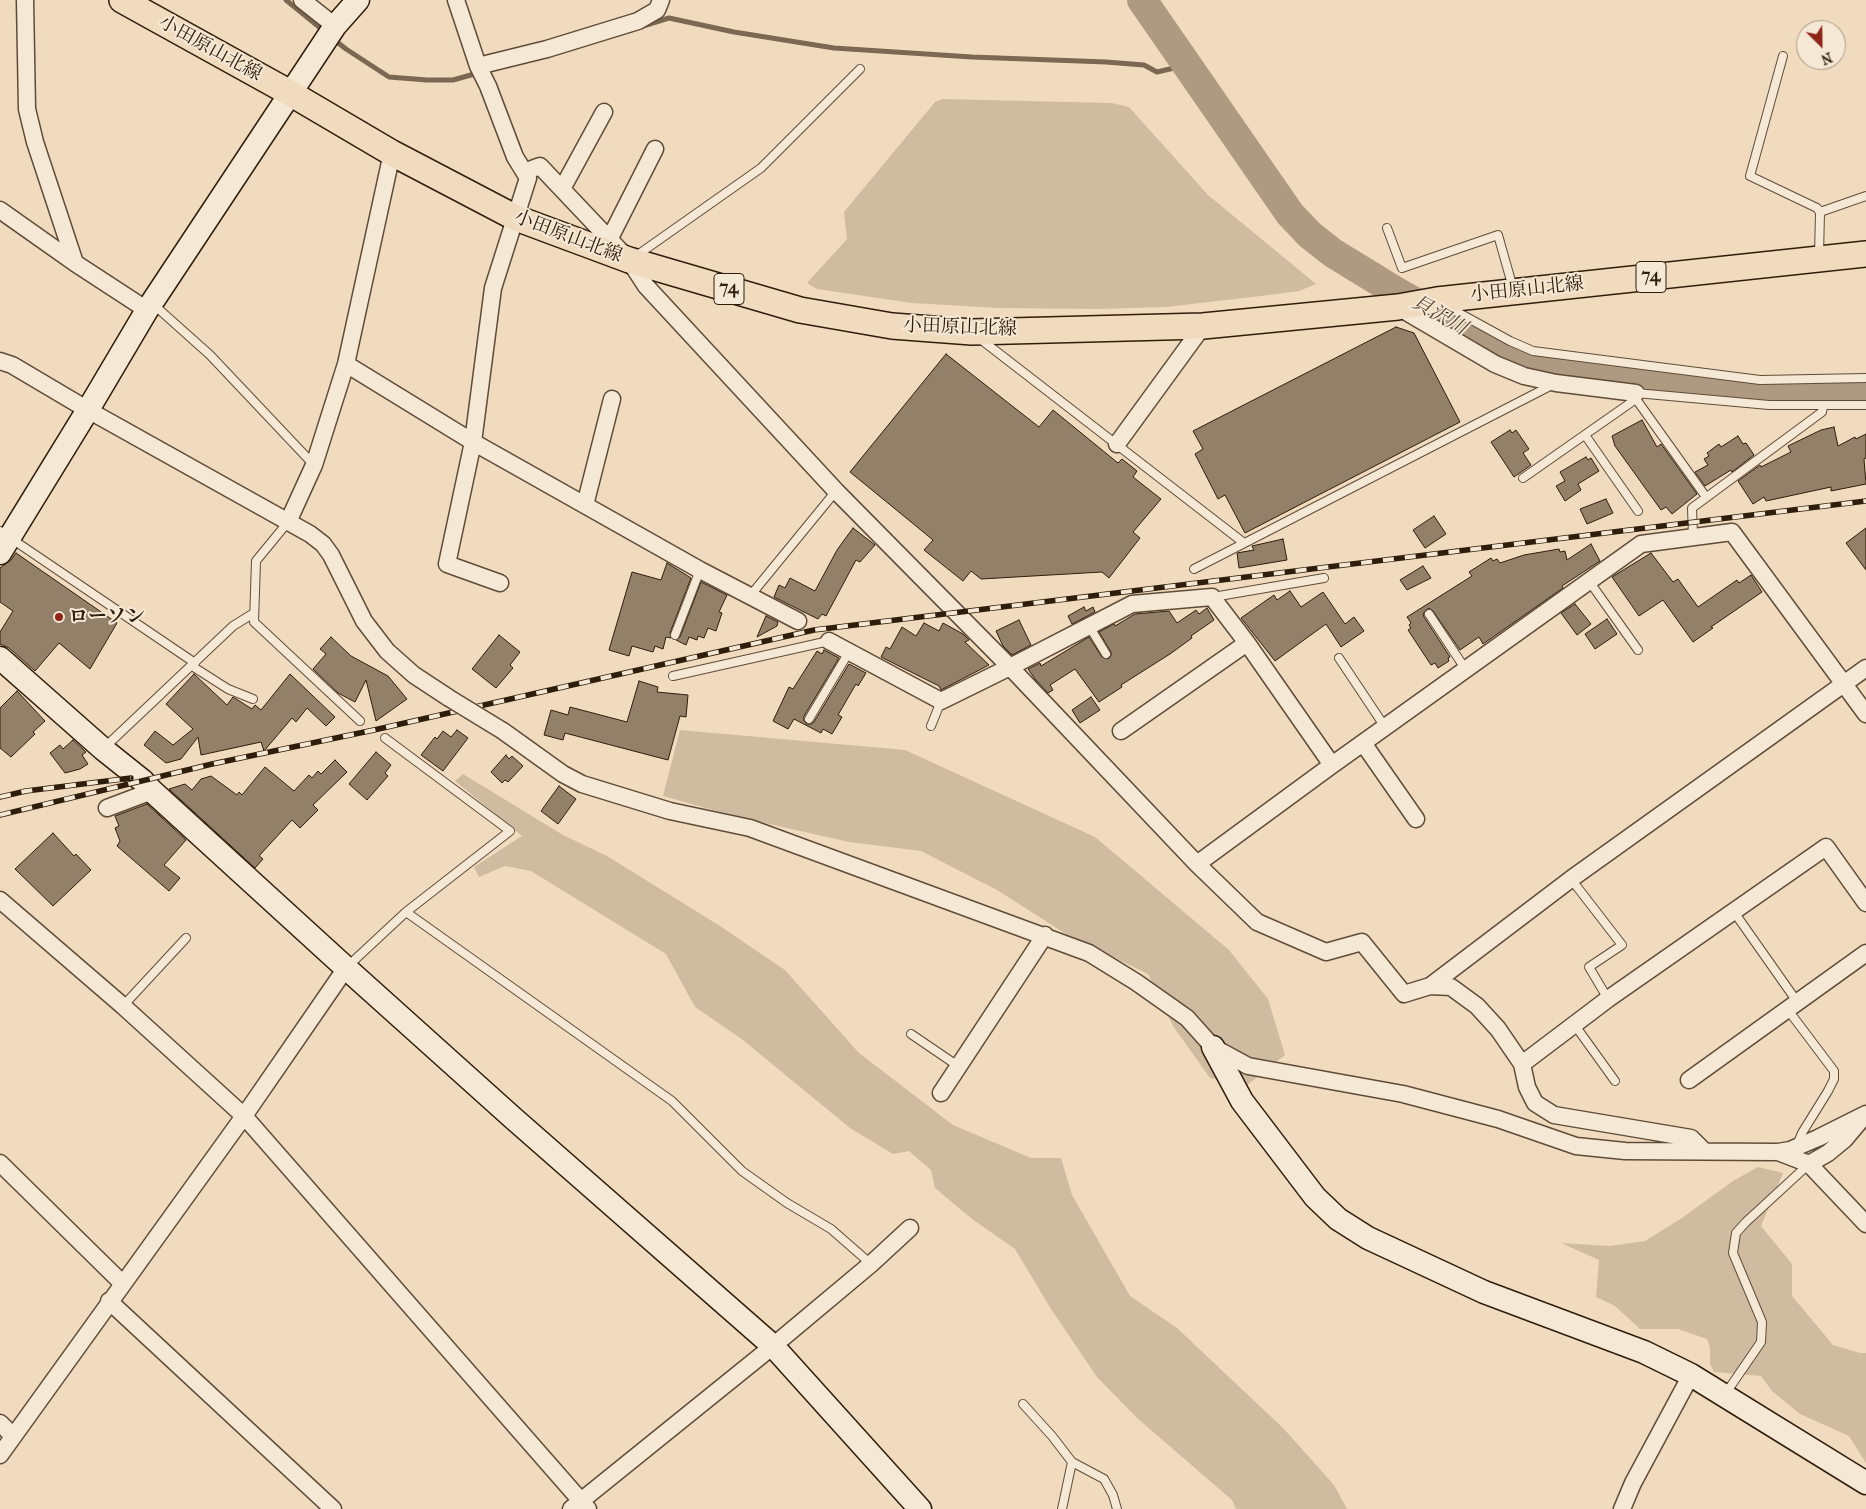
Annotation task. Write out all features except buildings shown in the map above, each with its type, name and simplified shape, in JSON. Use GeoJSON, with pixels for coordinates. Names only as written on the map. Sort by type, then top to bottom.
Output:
{"type":"FeatureCollection","features":[{"type":"Feature","properties":{"kind":"main road","name":"小田原山北線"},"geometry":{"type":"LineString","coordinates":[[122,0],[290,93],[392,153],[516,218],[629,260],[800,310],[892,326],[972,332],[1204,326],[1398,307],[1437,300],[1866,254]]}},
{"type":"Feature","properties":{"kind":"street"},"geometry":{"type":"LineString","coordinates":[[25,0],[27,109],[35,142],[75,263]]}},
{"type":"Feature","properties":{"kind":"street"},"geometry":{"type":"LineString","coordinates":[[302,0],[335,26]]}},
{"type":"Feature","properties":{"kind":"street"},"geometry":{"type":"LineString","coordinates":[[3,540],[88,410],[150,307],[290,93],[335,26],[358,0]]}},
{"type":"Feature","properties":{"kind":"street"},"geometry":{"type":"LineString","coordinates":[[456,0],[478,66],[488,86],[515,157],[528,178],[493,288],[473,442],[447,564],[500,583]]}},
{"type":"Feature","properties":{"kind":"street"},"geometry":{"type":"LineString","coordinates":[[478,66],[547,49],[638,21],[657,10],[661,0]]}},
{"type":"Feature","properties":{"kind":"street"},"geometry":{"type":"LineString","coordinates":[[562,189],[604,112]]}},
{"type":"Feature","properties":{"kind":"street"},"geometry":{"type":"LineString","coordinates":[[609,240],[655,149]]}},
{"type":"Feature","properties":{"kind":"street"},"geometry":{"type":"LineString","coordinates":[[288,522],[314,465],[346,364],[392,153]]}},
{"type":"Feature","properties":{"kind":"street"},"geometry":{"type":"LineString","coordinates":[[524,172],[540,166],[629,260],[646,286],[836,491],[1010,667],[1197,864],[1257,922],[1326,952],[1362,942],[1404,994],[1430,986],[1451,987],[1478,1006],[1498,1029],[1522,1064],[1527,1087],[1534,1102],[1554,1114],[1691,1138],[1704,1150]]}},
{"type":"Feature","properties":{"kind":"street"},"geometry":{"type":"LineString","coordinates":[[0,210],[75,263],[150,307]]}},
{"type":"Feature","properties":{"kind":"street"},"geometry":{"type":"LineString","coordinates":[[1398,307],[1495,364],[1524,376],[1636,396]]}},
{"type":"Feature","properties":{"kind":"street"},"geometry":{"type":"LineString","coordinates":[[1117,444],[1204,326]]}},
{"type":"Feature","properties":{"kind":"street"},"geometry":{"type":"LineString","coordinates":[[0,361],[12,365],[88,410],[310,534],[323,544],[331,555],[364,621],[387,651],[414,675],[503,731],[563,774],[582,784],[670,811],[750,828],[1089,953],[1136,982],[1186,1018],[1213,1047],[1242,1101],[1315,1196],[1338,1219],[1368,1238],[1484,1292],[1644,1352],[1691,1375],[1866,1484]]}},
{"type":"Feature","properties":{"kind":"street"},"geometry":{"type":"LineString","coordinates":[[346,364],[473,442],[700,570],[798,621]]}},
{"type":"Feature","properties":{"kind":"street"},"geometry":{"type":"LineString","coordinates":[[585,505],[612,399]]}},
{"type":"Feature","properties":{"kind":"street"},"geometry":{"type":"LineString","coordinates":[[1197,864],[1332,764],[1641,544],[1732,532],[1866,714]]}},
{"type":"Feature","properties":{"kind":"street"},"geometry":{"type":"LineString","coordinates":[[829,641],[941,701],[1132,604],[1212,597],[1247,643],[1332,764]]}},
{"type":"Feature","properties":{"kind":"street"},"geometry":{"type":"LineString","coordinates":[[1121,730],[1247,643]]}},
{"type":"Feature","properties":{"kind":"street"},"geometry":{"type":"LineString","coordinates":[[0,658],[103,749],[143,781],[346,968],[513,1118],[773,1346],[920,1509]]}},
{"type":"Feature","properties":{"kind":"street"},"geometry":{"type":"LineString","coordinates":[[1430,986],[1571,879],[1866,668]]}},
{"type":"Feature","properties":{"kind":"street"},"geometry":{"type":"LineString","coordinates":[[1362,743],[1416,819]]}},
{"type":"Feature","properties":{"kind":"street"},"geometry":{"type":"LineString","coordinates":[[107,808],[152,791]]}},
{"type":"Feature","properties":{"kind":"street"},"geometry":{"type":"LineString","coordinates":[[1522,1064],[1608,999],[1826,847],[1866,903]]}},
{"type":"Feature","properties":{"kind":"street"},"geometry":{"type":"LineString","coordinates":[[0,900],[123,1006],[244,1116],[580,1506],[871,1264],[910,1228]]}},
{"type":"Feature","properties":{"kind":"street"},"geometry":{"type":"LineString","coordinates":[[941,1093],[1044,935]]}},
{"type":"Feature","properties":{"kind":"street"},"geometry":{"type":"LineString","coordinates":[[1689,1080],[1866,953]]}},
{"type":"Feature","properties":{"kind":"street"},"geometry":{"type":"LineString","coordinates":[[0,1455],[244,1116],[346,968]]}},
{"type":"Feature","properties":{"kind":"street"},"geometry":{"type":"LineString","coordinates":[[1213,1047],[1248,1066],[1403,1094],[1498,1119],[1576,1146],[1625,1150],[1778,1152],[1810,1164],[1866,1224]]}},
{"type":"Feature","properties":{"kind":"street"},"geometry":{"type":"LineString","coordinates":[[1778,1152],[1818,1138],[1865,1114]]}},
{"type":"Feature","properties":{"kind":"street"},"geometry":{"type":"LineString","coordinates":[[1810,1164],[1828,1153],[1845,1139],[1865,1114]]}},
{"type":"Feature","properties":{"kind":"street"},"geometry":{"type":"LineString","coordinates":[[0,1163],[122,1283]]}},
{"type":"Feature","properties":{"kind":"street"},"geometry":{"type":"LineString","coordinates":[[109,1301],[333,1509]]}},
{"type":"Feature","properties":{"kind":"street"},"geometry":{"type":"LineString","coordinates":[[1622,1509],[1633,1484],[1691,1375]]}},
{"type":"Feature","properties":{"kind":"street"},"geometry":{"type":"LineString","coordinates":[[0,1423],[13,1436]]}},
{"type":"Feature","properties":{"kind":"lane"},"geometry":{"type":"LineString","coordinates":[[1783,56],[1750,176],[1817,208],[1820,212],[1819,259]]}},
{"type":"Feature","properties":{"kind":"lane"},"geometry":{"type":"LineString","coordinates":[[629,260],[761,168],[860,69]]}},
{"type":"Feature","properties":{"kind":"lane"},"geometry":{"type":"LineString","coordinates":[[1820,212],[1866,196]]}},
{"type":"Feature","properties":{"kind":"lane"},"geometry":{"type":"LineString","coordinates":[[1387,228],[1402,268],[1498,235],[1514,292]]}},
{"type":"Feature","properties":{"kind":"lane"},"geometry":{"type":"LineString","coordinates":[[1437,300],[1510,341],[1533,351],[1760,380],[1866,378]]}},
{"type":"Feature","properties":{"kind":"lane"},"geometry":{"type":"LineString","coordinates":[[150,307],[210,355],[314,465]]}},
{"type":"Feature","properties":{"kind":"lane"},"geometry":{"type":"LineString","coordinates":[[972,332],[1244,543]]}},
{"type":"Feature","properties":{"kind":"lane"},"geometry":{"type":"LineString","coordinates":[[1194,569],[1556,383]]}},
{"type":"Feature","properties":{"kind":"lane"},"geometry":{"type":"LineString","coordinates":[[1636,396],[1706,497]]}},
{"type":"Feature","properties":{"kind":"lane"},"geometry":{"type":"LineString","coordinates":[[1523,478],[1585,435],[1636,396],[1769,406],[1823,407],[1866,405]]}},
{"type":"Feature","properties":{"kind":"lane"},"geometry":{"type":"LineString","coordinates":[[1693,536],[1692,508],[1822,412],[1823,407]]}},
{"type":"Feature","properties":{"kind":"lane"},"geometry":{"type":"LineString","coordinates":[[1585,435],[1638,511]]}},
{"type":"Feature","properties":{"kind":"lane"},"geometry":{"type":"LineString","coordinates":[[750,596],[836,491]]}},
{"type":"Feature","properties":{"kind":"lane"},"geometry":{"type":"LineString","coordinates":[[288,522],[256,560],[254,622],[360,721]]}},
{"type":"Feature","properties":{"kind":"lane"},"geometry":{"type":"LineString","coordinates":[[3,540],[193,664],[228,689],[253,699]]}},
{"type":"Feature","properties":{"kind":"lane"},"geometry":{"type":"LineString","coordinates":[[675,635],[700,570]]}},
{"type":"Feature","properties":{"kind":"lane"},"geometry":{"type":"LineString","coordinates":[[1212,597],[1324,578]]}},
{"type":"Feature","properties":{"kind":"lane"},"geometry":{"type":"LineString","coordinates":[[1589,581],[1638,650]]}},
{"type":"Feature","properties":{"kind":"lane"},"geometry":{"type":"LineString","coordinates":[[103,749],[233,626],[254,612]]}},
{"type":"Feature","properties":{"kind":"lane"},"geometry":{"type":"LineString","coordinates":[[1429,614],[1466,670]]}},
{"type":"Feature","properties":{"kind":"lane"},"geometry":{"type":"LineString","coordinates":[[1089,626],[1106,654]]}},
{"type":"Feature","properties":{"kind":"lane"},"geometry":{"type":"LineString","coordinates":[[673,676],[829,641]]}},
{"type":"Feature","properties":{"kind":"lane"},"geometry":{"type":"LineString","coordinates":[[809,718],[849,652]]}},
{"type":"Feature","properties":{"kind":"lane"},"geometry":{"type":"LineString","coordinates":[[1339,658],[1385,727]]}},
{"type":"Feature","properties":{"kind":"lane"},"geometry":{"type":"LineString","coordinates":[[931,726],[941,701]]}},
{"type":"Feature","properties":{"kind":"lane"},"geometry":{"type":"LineString","coordinates":[[346,968],[406,912],[510,831],[384,738]]}},
{"type":"Feature","properties":{"kind":"lane"},"geometry":{"type":"LineString","coordinates":[[1571,879],[1622,945],[1589,968],[1608,999]]}},
{"type":"Feature","properties":{"kind":"lane"},"geometry":{"type":"LineString","coordinates":[[406,912],[672,1101],[742,1171],[787,1203],[830,1229],[871,1264]]}},
{"type":"Feature","properties":{"kind":"lane"},"geometry":{"type":"LineString","coordinates":[[1734,912],[1834,1071],[1834,1079],[1828,1092],[1802,1133],[1797,1146]]}},
{"type":"Feature","properties":{"kind":"lane"},"geometry":{"type":"LineString","coordinates":[[123,1006],[186,938]]}},
{"type":"Feature","properties":{"kind":"lane"},"geometry":{"type":"LineString","coordinates":[[1574,1024],[1615,1081]]}},
{"type":"Feature","properties":{"kind":"lane"},"geometry":{"type":"LineString","coordinates":[[911,1034],[958,1066]]}},
{"type":"Feature","properties":{"kind":"lane"},"geometry":{"type":"LineString","coordinates":[[1724,1396],[1761,1342],[1762,1322],[1733,1253],[1736,1234],[1746,1222],[1810,1164]]}},
{"type":"Feature","properties":{"kind":"lane"},"geometry":{"type":"LineString","coordinates":[[1023,1404],[1052,1436],[1072,1462],[1104,1479],[1118,1509]]}},
{"type":"Feature","properties":{"kind":"lane"},"geometry":{"type":"LineString","coordinates":[[1062,1509],[1072,1462]]}},
{"type":"Feature","properties":{"kind":"shaded area"},"geometry":{"type":"Polygon","coordinates":[[[943,99],[1112,103],[1129,107],[1208,195],[1316,284],[1299,291],[1166,307],[1099,309],[998,308],[912,303],[817,289],[807,283],[847,239],[844,212],[935,102],[943,99]]]}},
{"type":"Feature","properties":{"kind":"shaded area"},"geometry":{"type":"Polygon","coordinates":[[[680,730],[905,750],[1095,837],[1229,950],[1268,999],[1285,1055],[1246,1086],[1210,1078],[1173,1026],[1148,974],[1066,934],[997,890],[921,851],[849,842],[734,816],[663,796],[680,730]]]}},
{"type":"Feature","properties":{"kind":"shaded area"},"geometry":{"type":"Polygon","coordinates":[[[463,774],[563,835],[607,856],[720,926],[785,970],[859,1053],[953,1125],[1031,1158],[1061,1158],[1072,1195],[1130,1296],[1177,1328],[1284,1429],[1334,1485],[1347,1509],[1236,1509],[1232,1500],[1137,1418],[1097,1377],[1051,1309],[1015,1249],[972,1219],[935,1188],[931,1170],[909,1151],[893,1154],[850,1128],[743,1040],[695,1007],[666,954],[531,871],[505,866],[479,877],[474,867],[522,836],[455,781],[463,774]]]}},
{"type":"Feature","properties":{"kind":"shaded area"},"geometry":{"type":"Polygon","coordinates":[[[1758,1167],[1783,1173],[1761,1226],[1792,1264],[1792,1296],[1833,1345],[1866,1353],[1866,1463],[1849,1436],[1800,1414],[1772,1391],[1761,1376],[1714,1372],[1710,1364],[1710,1347],[1707,1339],[1678,1329],[1640,1329],[1615,1306],[1596,1297],[1599,1260],[1561,1243],[1609,1246],[1645,1241],[1682,1218],[1733,1181],[1758,1167]]]}},
{"type":"Feature","properties":{"kind":"waterway"},"geometry":{"type":"LineString","coordinates":[[286,0],[324,31]]}},
{"type":"Feature","properties":{"kind":"waterway","name":"貝沢川"},"geometry":{"type":"LineString","coordinates":[[1142,0],[1290,214],[1310,235],[1333,253],[1395,291],[1527,365],[1772,393],[1866,393]]}},
{"type":"Feature","properties":{"kind":"waterway"},"geometry":{"type":"LineString","coordinates":[[643,26],[669,18],[734,32],[834,48],[972,57],[1106,62],[1144,65],[1157,72],[1187,65]]}},
{"type":"Feature","properties":{"kind":"waterway"},"geometry":{"type":"LineString","coordinates":[[332,38],[389,77],[453,80],[478,73]]}},
{"type":"Feature","properties":{"kind":"railway"},"geometry":{"type":"LineString","coordinates":[[0,815],[212,764],[374,730],[814,630],[1866,501]]}},
{"type":"Feature","properties":{"kind":"railway"},"geometry":{"type":"LineString","coordinates":[[0,797],[26,791],[131,778]]}},
{"type":"Feature","properties":{"kind":"place","name":"ローソン"},"geometry":{"type":"Point","coordinates":[59,617]}}]}
